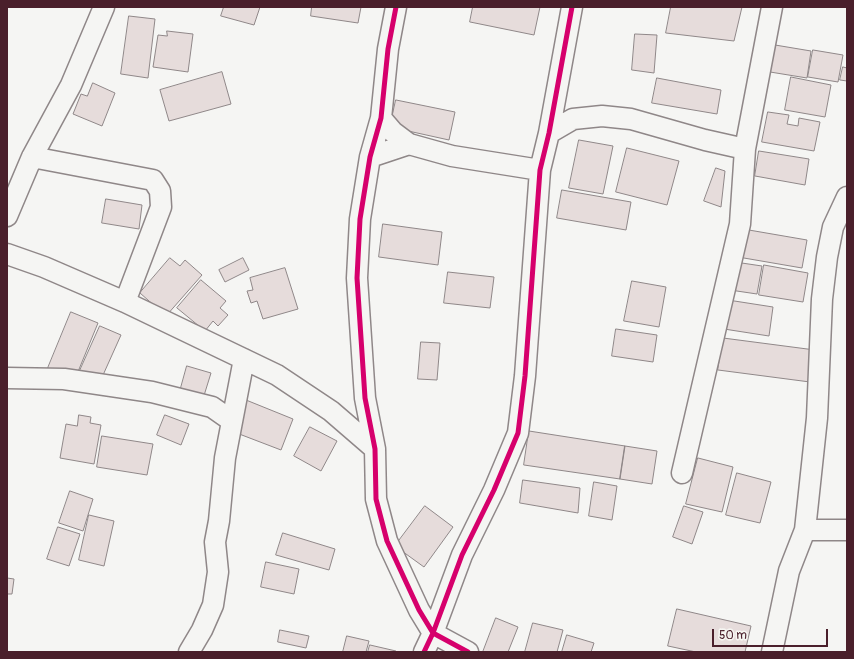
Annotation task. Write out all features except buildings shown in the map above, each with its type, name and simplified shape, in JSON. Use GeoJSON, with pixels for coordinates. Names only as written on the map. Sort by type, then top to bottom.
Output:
{"type":"FeatureCollection","features":[{"type":"Feature","properties":{"kind":"street"},"geometry":{"type":"LineString","coordinates":[[7,216],[32,157],[71,85],[104,7]]}},
{"type":"Feature","properties":{"kind":"street"},"geometry":{"type":"LineString","coordinates":[[396,7],[388,49],[381,118],[370,157],[360,219],[357,278],[365,398],[375,449],[376,499],[387,541],[419,610],[433,633],[468,652]]}},
{"type":"Feature","properties":{"kind":"street"},"geometry":{"type":"LineString","coordinates":[[424,652],[433,633],[462,555],[494,490],[518,433],[527,354],[540,170],[572,7]]}},
{"type":"Feature","properties":{"kind":"street"},"geometry":{"type":"LineString","coordinates":[[682,473],[740,224],[745,149],[772,7]]}},
{"type":"Feature","properties":{"kind":"street"},"geometry":{"type":"LineString","coordinates":[[548,133],[572,119],[602,116],[631,119],[705,140],[745,149]]}},
{"type":"Feature","properties":{"kind":"street"},"geometry":{"type":"LineString","coordinates":[[381,118],[393,132],[409,144],[452,156],[540,170]]}},
{"type":"Feature","properties":{"kind":"street"},"geometry":{"type":"LineString","coordinates":[[370,157],[409,144]]}},
{"type":"Feature","properties":{"kind":"street"},"geometry":{"type":"LineString","coordinates":[[32,157],[153,180],[160,191],[161,207],[125,302]]}},
{"type":"Feature","properties":{"kind":"street"},"geometry":{"type":"LineString","coordinates":[[772,652],[789,571],[805,530],[817,418],[822,299],[826,257],[833,227],[847,197]]}},
{"type":"Feature","properties":{"kind":"street"},"geometry":{"type":"LineString","coordinates":[[7,254],[44,267],[125,302],[277,375],[331,411],[375,449]]}},
{"type":"Feature","properties":{"kind":"street"},"geometry":{"type":"LineString","coordinates":[[189,652],[202,630],[213,605],[218,572],[215,542],[219,521],[225,458],[244,359]]}},
{"type":"Feature","properties":{"kind":"street"},"geometry":{"type":"LineString","coordinates":[[7,378],[64,379],[152,392],[212,408],[234,412]]}},
{"type":"Feature","properties":{"kind":"street"},"geometry":{"type":"LineString","coordinates":[[805,530],[847,530]]}},
{"type":"Feature","properties":{"kind":"cycle path"},"geometry":{"type":"LineString","coordinates":[[396,7],[388,49],[381,118],[370,157],[360,219],[357,278],[365,398],[375,449],[376,499],[387,541],[419,610],[433,633],[468,652]]}},
{"type":"Feature","properties":{"kind":"cycle path"},"geometry":{"type":"LineString","coordinates":[[424,652],[433,633],[462,555],[494,490],[518,433],[525,376],[540,170],[549,133],[572,7]]}}]}
